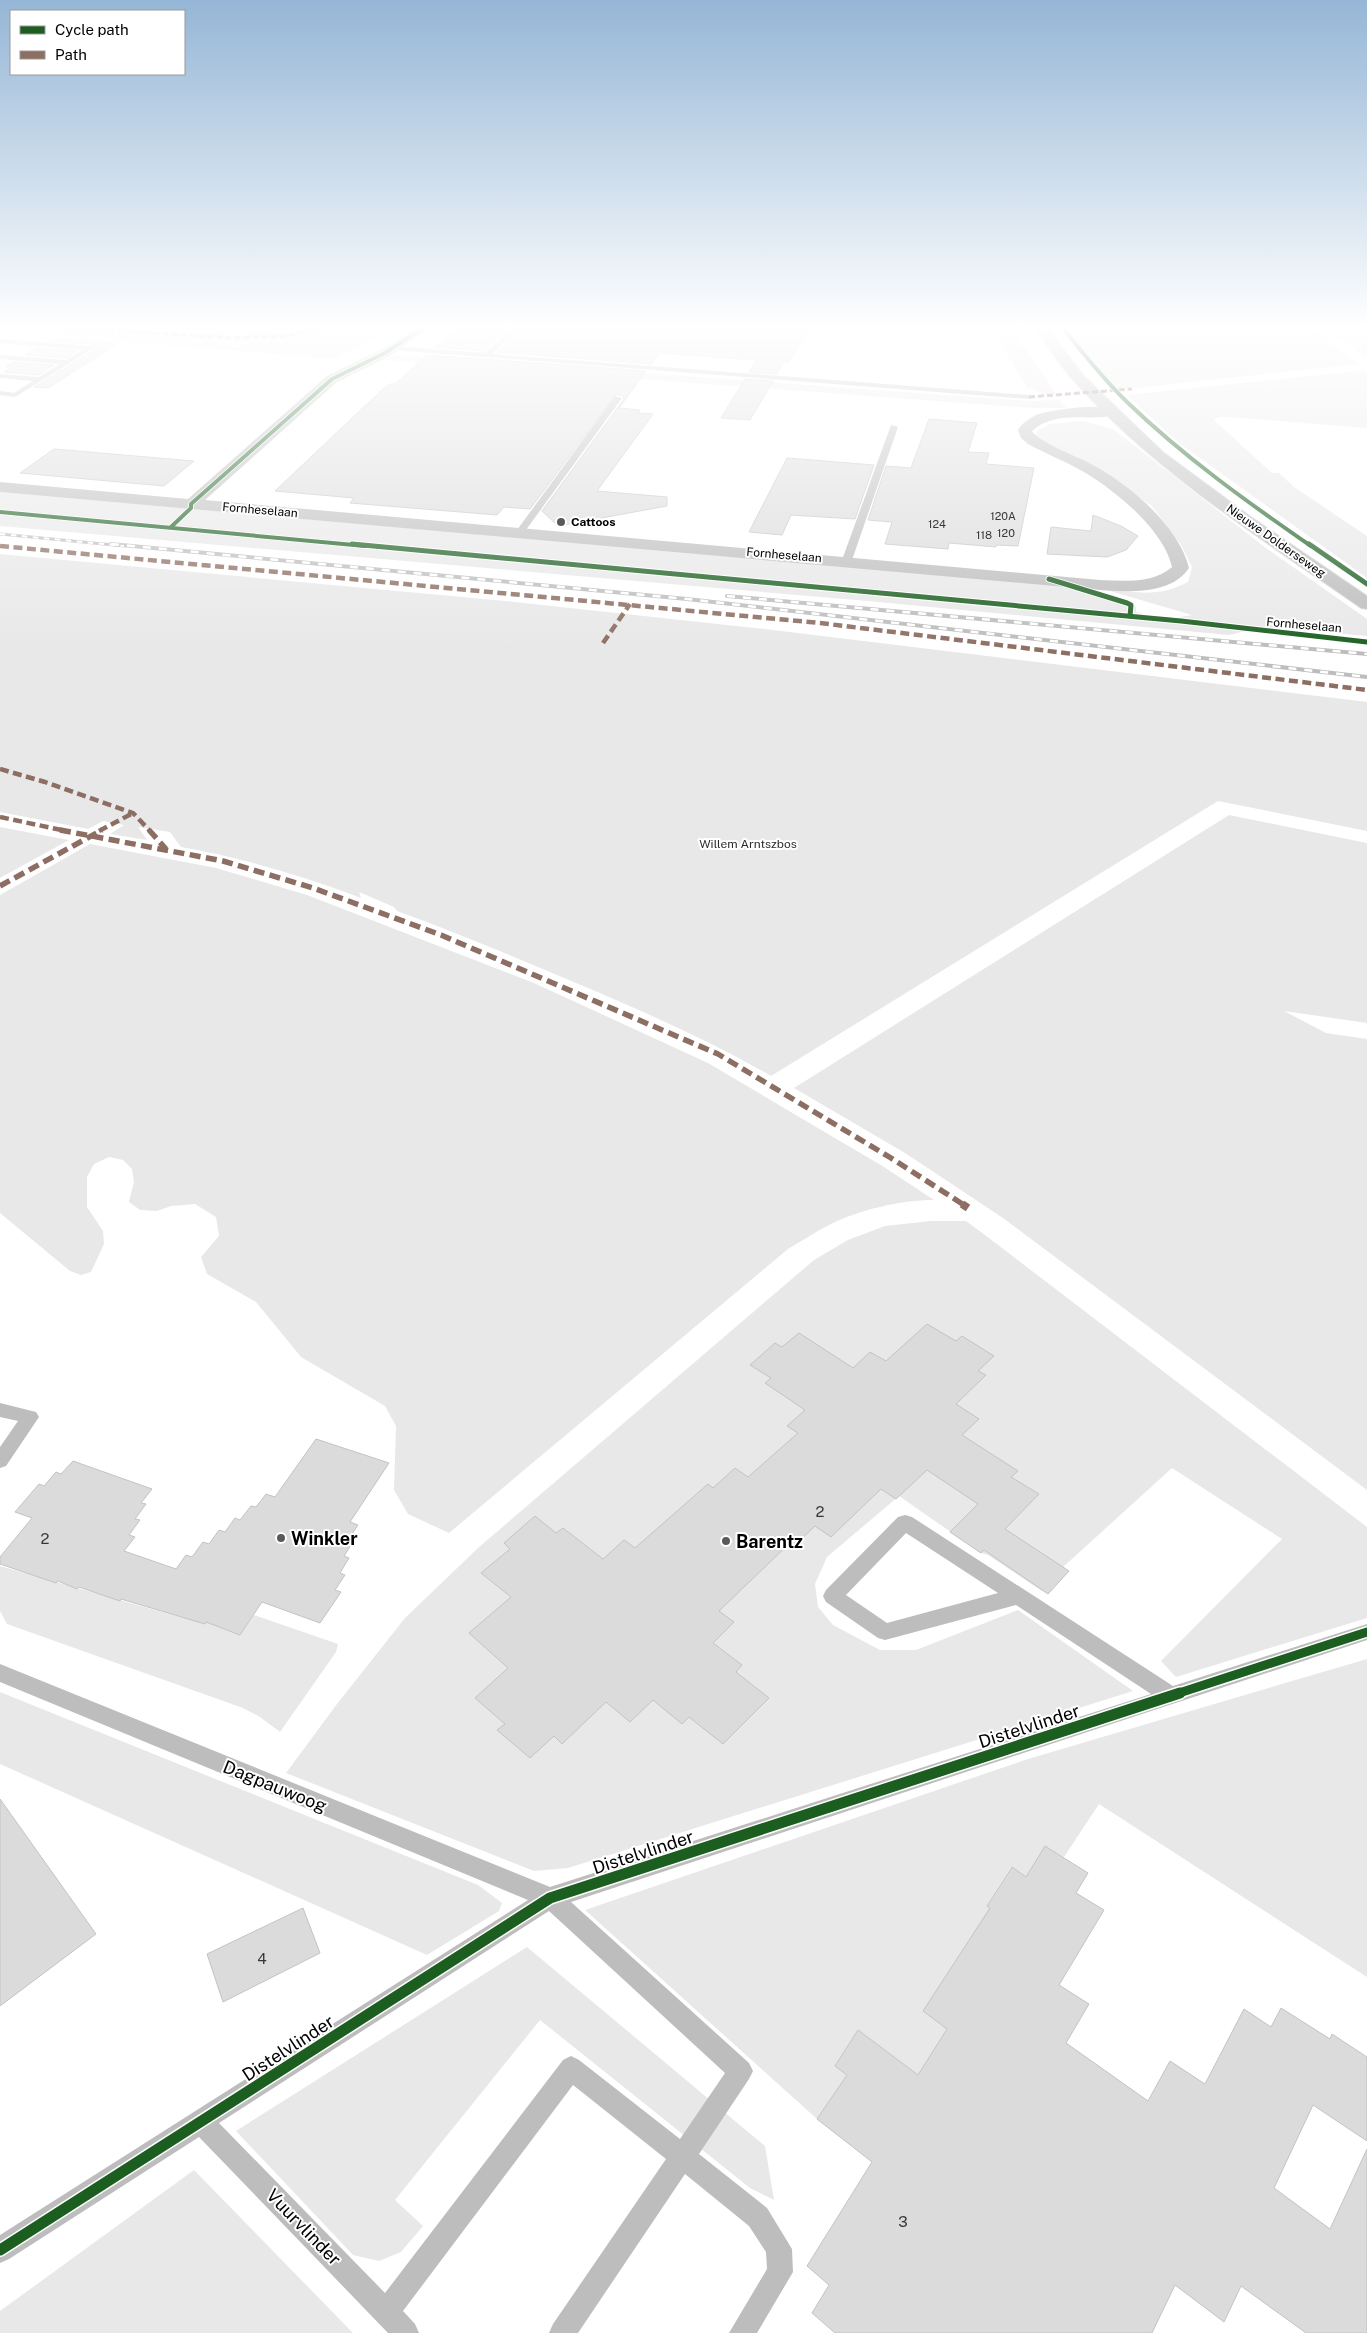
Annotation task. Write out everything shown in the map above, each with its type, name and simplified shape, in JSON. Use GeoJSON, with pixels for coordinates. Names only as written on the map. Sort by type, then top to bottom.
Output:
{"type":"FeatureCollection","features":[{"type":"Feature","properties":{"kind":"street"},"geometry":{"type":"LineString","coordinates":[[191,504],[267,436]]}},
{"type":"Feature","properties":{"kind":"street","name":"Fornheselaan"},"geometry":{"type":"LineString","coordinates":[[0,487],[1134,586],[1158,584],[1172,578],[1181,568],[1178,553],[1161,531],[1130,499],[1102,477],[1033,441],[1027,436]]}},
{"type":"Feature","properties":{"kind":"street","name":"Nieuwe Dolderseweg"},"geometry":{"type":"LineString","coordinates":[[1137,436],[1158,456],[1245,520],[1367,604]]}},
{"type":"Feature","properties":{"kind":"lane"},"geometry":{"type":"LineString","coordinates":[[520,532],[590,436]]}},
{"type":"Feature","properties":{"kind":"lane"},"geometry":{"type":"LineString","coordinates":[[847,560],[891,436]]}},
{"type":"Feature","properties":{"kind":"lane"},"geometry":{"type":"LineString","coordinates":[[0,1410],[30,1417],[0,1461]]}},
{"type":"Feature","properties":{"kind":"lane"},"geometry":{"type":"LineString","coordinates":[[1018,1596],[885,1632],[833,1596],[905,1522],[1171,1696]]}},
{"type":"Feature","properties":{"kind":"lane","name":"Distelvlinder"},"geometry":{"type":"LineString","coordinates":[[0,2250],[550,1898],[1367,1632]]}},
{"type":"Feature","properties":{"kind":"lane","name":"Dagpauwoog"},"geometry":{"type":"LineString","coordinates":[[0,1673],[550,1898],[741,2071],[683,2156]]}},
{"type":"Feature","properties":{"kind":"lane"},"geometry":{"type":"LineString","coordinates":[[386,2313],[571,2068],[758,2217],[778,2249],[780,2272],[742,2333]]}},
{"type":"Feature","properties":{"kind":"lane","name":"Vuurvlinder"},"geometry":{"type":"LineString","coordinates":[[201,2122],[406,2333]]}},
{"type":"Feature","properties":{"kind":"lane"},"geometry":{"type":"LineString","coordinates":[[562,2333],[683,2156]]}},
{"type":"Feature","properties":{"kind":"green space"},"geometry":{"type":"Polygon","coordinates":[[[1036,436],[1122,436],[1266,548],[1367,619],[1367,636],[1263,627],[1229,635],[867,601],[0,526],[0,492],[1063,586],[1136,607],[1136,612],[1149,616],[1171,617],[1192,615],[1103,589],[1147,593],[1166,590],[1188,582],[1192,567],[1181,545],[1152,506],[1090,464],[1051,446],[1036,436]]]}},
{"type":"Feature","properties":{"kind":"green space"},"geometry":{"type":"Polygon","coordinates":[[[1171,436],[1231,436],[1272,473],[1279,473],[1294,487],[1367,536],[1367,578],[1171,436]]]}},
{"type":"Feature","properties":{"kind":"green space","name":"Willem Arntszbos"},"geometry":{"type":"Polygon","coordinates":[[[0,554],[505,601],[773,630],[1367,702],[1367,831],[1218,801],[771,1076],[722,1049],[646,1013],[505,953],[397,911],[394,907],[359,892],[361,898],[272,868],[181,847],[170,832],[138,827],[147,840],[110,834],[124,825],[103,821],[88,829],[0,812],[0,554]]]}},
{"type":"Feature","properties":{"kind":"green space"},"geometry":{"type":"Polygon","coordinates":[[[1229,815],[1367,843],[1367,1023],[1284,1011],[1326,1033],[1367,1039],[1367,1490],[1003,1218],[905,1153],[794,1088],[1229,815]]]}},
{"type":"Feature","properties":{"kind":"green space"},"geometry":{"type":"Polygon","coordinates":[[[0,827],[69,840],[0,878],[0,827]]]}},
{"type":"Feature","properties":{"kind":"green space"},"geometry":{"type":"Polygon","coordinates":[[[90,844],[216,868],[307,895],[534,983],[708,1063],[884,1167],[934,1200],[894,1204],[853,1215],[824,1228],[788,1249],[449,1533],[408,1514],[394,1490],[396,1426],[385,1406],[301,1357],[256,1302],[207,1274],[201,1257],[219,1236],[216,1217],[195,1204],[171,1206],[157,1211],[140,1210],[129,1202],[134,1182],[132,1169],[123,1160],[109,1157],[94,1164],[87,1177],[87,1207],[103,1231],[104,1244],[91,1272],[81,1275],[70,1271],[0,1213],[0,895],[90,844]]]}},
{"type":"Feature","properties":{"kind":"green space"},"geometry":{"type":"Polygon","coordinates":[[[931,1221],[966,1221],[1367,1527],[1367,1618],[1176,1677],[1161,1661],[1282,1539],[1172,1468],[1062,1568],[1042,1591],[988,1555],[981,1553],[899,1496],[827,1557],[815,1584],[818,1607],[833,1625],[880,1650],[916,1650],[1018,1610],[1133,1691],[568,1868],[534,1871],[286,1773],[337,1704],[405,1618],[478,1548],[814,1260],[848,1240],[885,1226],[931,1221]]]}},
{"type":"Feature","properties":{"kind":"green space"},"geometry":{"type":"Polygon","coordinates":[[[0,1566],[183,1618],[185,1616],[205,1624],[206,1622],[240,1635],[254,1615],[338,1644],[336,1652],[280,1732],[260,1717],[243,1708],[7,1624],[0,1611],[0,1566]]]}},
{"type":"Feature","properties":{"kind":"green space"},"geometry":{"type":"Polygon","coordinates":[[[1367,1659],[1367,1977],[1099,1804],[1064,1857],[1045,1846],[1026,1877],[1011,1867],[987,1905],[997,1913],[972,1935],[923,2011],[947,2029],[918,2075],[858,2030],[835,2066],[847,2075],[817,2119],[585,1910],[1028,1759],[1367,1659]]]}},
{"type":"Feature","properties":{"kind":"green space"},"geometry":{"type":"Polygon","coordinates":[[[0,1692],[478,1885],[502,1903],[499,1911],[427,1955],[0,1764],[0,1692]]]}},
{"type":"Feature","properties":{"kind":"green space"},"geometry":{"type":"Polygon","coordinates":[[[527,1947],[765,2146],[774,2200],[750,2188],[540,2020],[395,2200],[423,2226],[401,2252],[379,2261],[353,2255],[236,2131],[527,1947]]]}},
{"type":"Feature","properties":{"kind":"green space"},"geometry":{"type":"Polygon","coordinates":[[[194,2170],[353,2333],[0,2333],[0,2311],[194,2170]]]}},
{"type":"Feature","properties":{"kind":"building"},"geometry":{"type":"Polygon","coordinates":[[[333,436],[585,436],[530,509],[504,507],[497,515],[350,503],[354,498],[275,491],[333,436]]]}},
{"type":"Feature","properties":{"kind":"building"},"geometry":{"type":"Polygon","coordinates":[[[597,436],[637,436],[597,491],[667,497],[667,506],[558,526],[542,511],[597,436]]]}},
{"type":"Feature","properties":{"kind":"building"},"geometry":{"type":"Polygon","coordinates":[[[923,436],[973,436],[968,452],[989,453],[986,464],[1034,468],[1018,546],[996,545],[996,547],[949,543],[948,549],[885,544],[892,522],[868,520],[886,466],[911,468],[923,436]]]}},
{"type":"Feature","properties":{"kind":"building"},"geometry":{"type":"Polygon","coordinates":[[[54,449],[194,461],[164,486],[20,473],[54,449]]]}},
{"type":"Feature","properties":{"kind":"building"},"geometry":{"type":"Polygon","coordinates":[[[787,458],[874,465],[855,519],[791,515],[782,535],[749,532],[787,458]]]}},
{"type":"Feature","properties":{"kind":"building"},"geometry":{"type":"Polygon","coordinates":[[[1093,515],[1121,526],[1138,536],[1126,550],[1107,557],[1047,554],[1051,527],[1091,531],[1093,515]]]}},
{"type":"Feature","properties":{"kind":"building","name":"Barentz"},"geometry":{"type":"Polygon","coordinates":[[[927,1324],[956,1341],[962,1336],[994,1356],[978,1371],[986,1375],[956,1404],[979,1419],[962,1435],[1018,1471],[1011,1477],[1039,1494],[1005,1529],[1069,1571],[1048,1594],[984,1550],[981,1553],[950,1532],[978,1504],[927,1470],[896,1499],[881,1489],[831,1537],[815,1526],[796,1544],[792,1541],[719,1611],[734,1622],[713,1643],[742,1665],[736,1672],[769,1698],[723,1744],[689,1717],[682,1724],[653,1700],[630,1722],[606,1702],[562,1744],[554,1736],[530,1758],[497,1730],[505,1724],[475,1698],[508,1668],[469,1633],[511,1597],[481,1573],[510,1549],[504,1543],[535,1516],[556,1533],[563,1528],[603,1559],[624,1540],[635,1548],[708,1484],[713,1488],[735,1468],[748,1477],[798,1433],[787,1426],[805,1410],[765,1383],[771,1378],[750,1365],[775,1343],[782,1347],[799,1333],[853,1368],[870,1352],[886,1361],[927,1324]]]}},
{"type":"Feature","properties":{"kind":"building","name":"Winkler"},"geometry":{"type":"Polygon","coordinates":[[[316,1439],[389,1463],[350,1522],[358,1525],[348,1540],[353,1542],[344,1556],[349,1558],[340,1573],[345,1575],[335,1590],[341,1592],[320,1623],[262,1602],[240,1635],[206,1622],[205,1624],[121,1599],[120,1601],[79,1587],[77,1589],[58,1581],[56,1583],[0,1564],[0,1557],[32,1518],[15,1512],[39,1484],[44,1486],[56,1472],[61,1474],[73,1461],[152,1489],[141,1503],[146,1504],[135,1519],[140,1520],[129,1535],[135,1537],[124,1551],[176,1569],[186,1555],[192,1557],[203,1542],[209,1544],[219,1530],[225,1532],[235,1518],[240,1520],[251,1506],[256,1507],[266,1494],[275,1497],[316,1439]]]}},
{"type":"Feature","properties":{"kind":"building"},"geometry":{"type":"Polygon","coordinates":[[[0,1799],[96,1934],[0,2006],[0,1799]]]}},
{"type":"Feature","properties":{"kind":"building"},"geometry":{"type":"Polygon","coordinates":[[[1045,1846],[1088,1873],[1076,1893],[1104,1910],[1059,1985],[1089,2004],[1066,2043],[1148,2101],[1170,2061],[1205,2084],[1244,2009],[1271,2027],[1281,2008],[1330,2039],[1332,2034],[1367,2057],[1367,2141],[1313,2105],[1274,2188],[1330,2229],[1367,2149],[1367,2333],[1306,2333],[1241,2286],[1224,2322],[1175,2285],[1152,2333],[835,2333],[812,2313],[829,2285],[807,2266],[872,2162],[817,2119],[847,2075],[835,2066],[858,2030],[918,2075],[947,2029],[923,2011],[990,1908],[987,1906],[1012,1867],[1026,1877],[1045,1846]]]}},
{"type":"Feature","properties":{"kind":"building"},"geometry":{"type":"Polygon","coordinates":[[[303,1908],[320,1953],[223,2002],[207,1954],[303,1908]]]}},
{"type":"Feature","properties":{"kind":"railway"},"geometry":{"type":"LineString","coordinates":[[0,534],[124,546]]}},
{"type":"Feature","properties":{"kind":"railway"},"geometry":{"type":"LineString","coordinates":[[111,544],[687,599],[1367,677]]}},
{"type":"Feature","properties":{"kind":"railway"},"geometry":{"type":"LineString","coordinates":[[727,596],[1367,654]]}},
{"type":"Feature","properties":{"kind":"marked path"},"geometry":{"type":"LineString","coordinates":[[0,546],[820,623],[1367,690]]}},
{"type":"Feature","properties":{"kind":"marked path"},"geometry":{"type":"LineString","coordinates":[[603,643],[630,604]]}},
{"type":"Feature","properties":{"kind":"marked path"},"geometry":{"type":"LineString","coordinates":[[0,769],[45,782],[133,813],[166,849]]}},
{"type":"Feature","properties":{"kind":"marked path"},"geometry":{"type":"LineString","coordinates":[[0,886],[133,813]]}},
{"type":"Feature","properties":{"kind":"marked path"},"geometry":{"type":"LineString","coordinates":[[0,817],[91,837],[223,861],[313,888],[441,935],[718,1054],[891,1158],[968,1208]]}},
{"type":"Feature","properties":{"kind":"cycle path"},"geometry":{"type":"LineString","coordinates":[[171,527],[191,508],[191,504],[268,436]]}},
{"type":"Feature","properties":{"kind":"cycle path"},"geometry":{"type":"LineString","coordinates":[[1164,436],[1244,499],[1367,584]]}},
{"type":"Feature","properties":{"kind":"cycle path"},"geometry":{"type":"LineString","coordinates":[[0,512],[1181,621],[1273,633],[1367,642]]}},
{"type":"Feature","properties":{"kind":"cycle path"},"geometry":{"type":"LineString","coordinates":[[1049,579],[1127,603],[1131,605],[1130,616]]}},
{"type":"Feature","properties":{"kind":"cycle path"},"geometry":{"type":"LineString","coordinates":[[0,2250],[550,1898],[1367,1632]]}},
{"type":"Feature","properties":{"kind":"place","name":"Cattoos"},"geometry":{"type":"Point","coordinates":[561,522]}},
{"type":"Feature","properties":{"kind":"place","name":"Winkler"},"geometry":{"type":"Point","coordinates":[281,1538]}},
{"type":"Feature","properties":{"kind":"place","name":"Barentz"},"geometry":{"type":"Point","coordinates":[726,1541]}}]}
